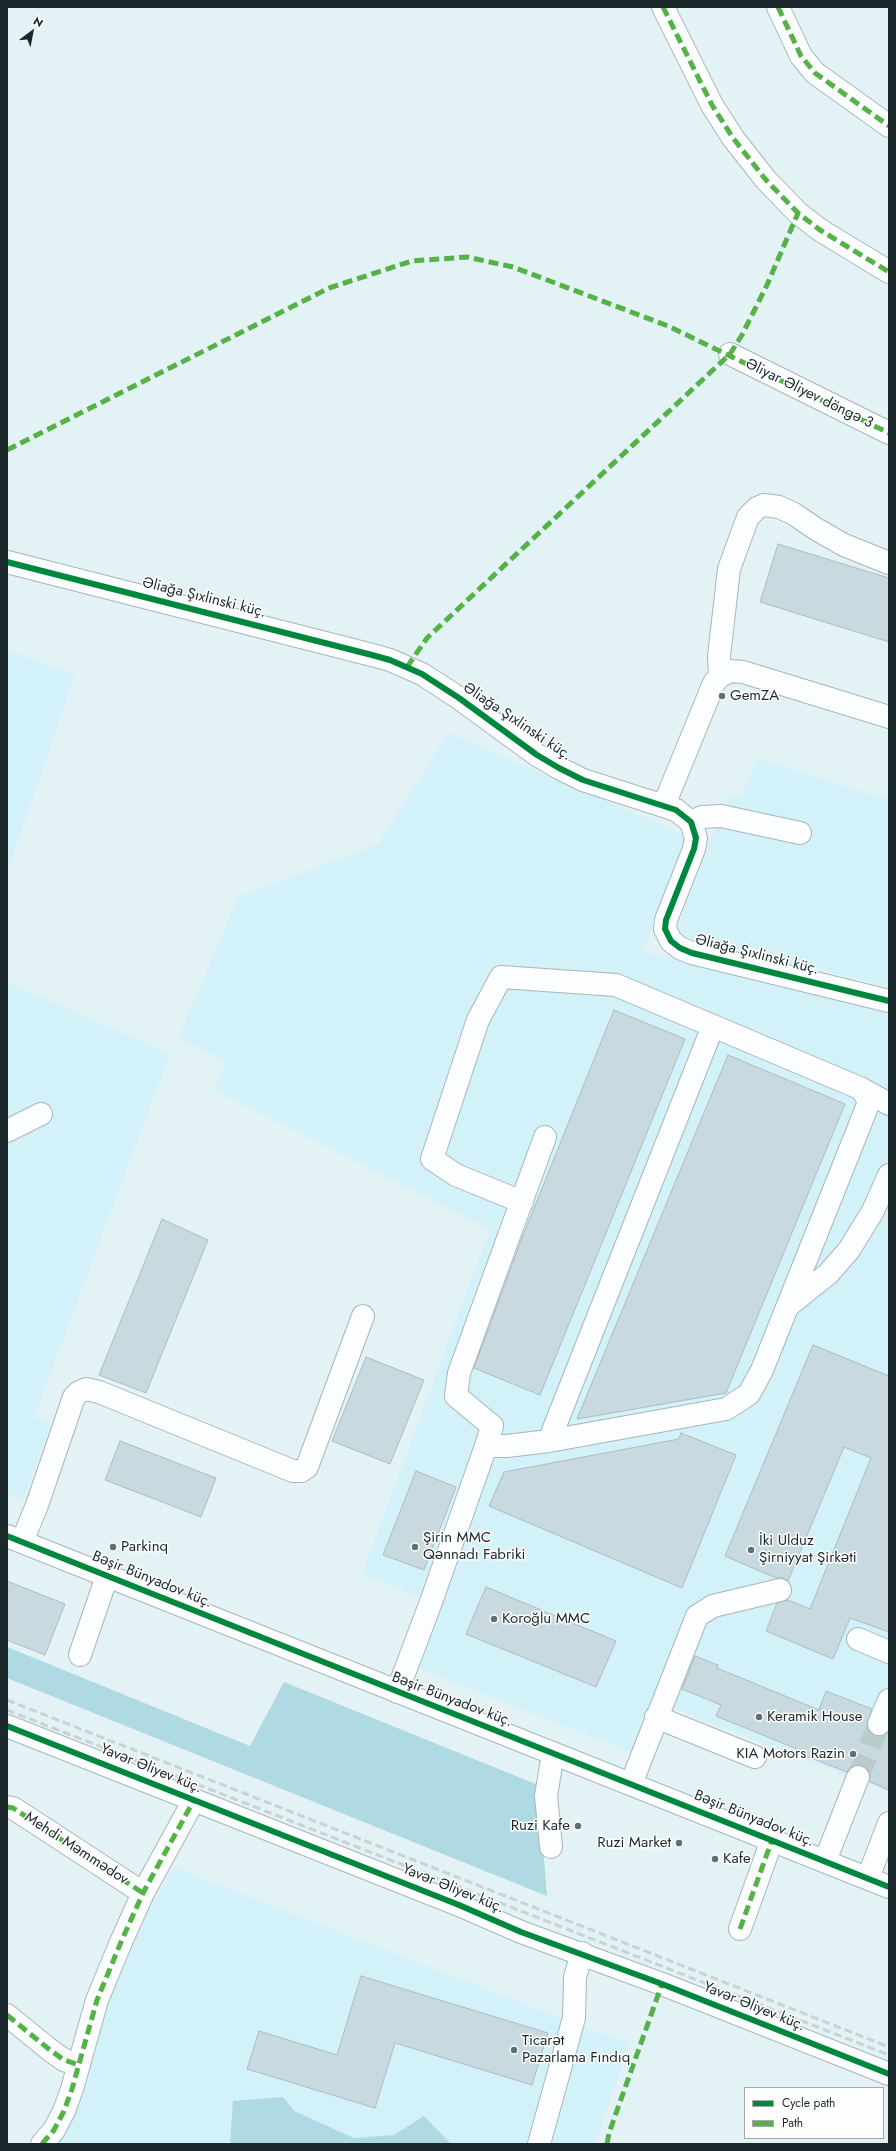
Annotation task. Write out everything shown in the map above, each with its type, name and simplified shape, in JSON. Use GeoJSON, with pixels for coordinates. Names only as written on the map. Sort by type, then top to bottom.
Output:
{"type":"FeatureCollection","features":[{"type":"Feature","properties":{"kind":"street"},"geometry":{"type":"LineString","coordinates":[[664,7],[712,105],[733,138],[762,174],[798,213],[820,230],[889,272]]}},
{"type":"Feature","properties":{"kind":"street"},"geometry":{"type":"LineString","coordinates":[[778,7],[801,56],[815,73],[889,126]]}},
{"type":"Feature","properties":{"kind":"street","name":"Əliyar Əliyev döngə 3"},"geometry":{"type":"LineString","coordinates":[[730,354],[889,433]]}},
{"type":"Feature","properties":{"kind":"street"},"geometry":{"type":"LineString","coordinates":[[720,676],[720,656],[729,569],[748,517],[757,508],[764,505],[779,507],[794,514],[844,545],[889,563]]}},
{"type":"Feature","properties":{"kind":"street","name":"Əliağa Şıxlinski küç."},"geometry":{"type":"LineString","coordinates":[[7,562],[390,660],[422,674],[439,684],[500,730],[559,768],[601,787],[664,805],[676,810],[692,822],[696,838],[694,849],[666,920],[665,929],[671,941],[692,953],[889,1001]]}},
{"type":"Feature","properties":{"kind":"street"},"geometry":{"type":"LineString","coordinates":[[664,805],[714,683],[720,676],[730,671],[743,672],[889,718]]}},
{"type":"Feature","properties":{"kind":"street"},"geometry":{"type":"LineString","coordinates":[[692,822],[702,817],[721,816],[800,833]]}},
{"type":"Feature","properties":{"kind":"street"},"geometry":{"type":"LineString","coordinates":[[522,1202],[456,1175],[432,1159],[478,1020],[501,977],[616,985],[862,1089],[889,1104]]}},
{"type":"Feature","properties":{"kind":"street"},"geometry":{"type":"LineString","coordinates":[[549,1441],[713,1026]]}},
{"type":"Feature","properties":{"kind":"street"},"geometry":{"type":"LineString","coordinates":[[486,1446],[507,1446],[549,1441],[726,1409],[748,1394],[762,1370],[870,1102],[862,1089]]}},
{"type":"Feature","properties":{"kind":"street"},"geometry":{"type":"LineString","coordinates":[[7,1131],[41,1114]]}},
{"type":"Feature","properties":{"kind":"street"},"geometry":{"type":"LineString","coordinates":[[397,1692],[431,1602],[492,1426],[456,1396],[459,1373],[545,1137]]}},
{"type":"Feature","properties":{"kind":"street"},"geometry":{"type":"LineString","coordinates":[[787,1307],[828,1274],[849,1250],[873,1211],[889,1175]]}},
{"type":"Feature","properties":{"kind":"street"},"geometry":{"type":"LineString","coordinates":[[15,1539],[37,1505],[74,1397],[79,1392],[86,1389],[99,1392],[293,1471],[301,1471],[307,1467],[363,1316]]}},
{"type":"Feature","properties":{"kind":"street","name":"Bəşir Bünyadov küç."},"geometry":{"type":"LineString","coordinates":[[15,1539],[397,1692],[889,1886]]}},
{"type":"Feature","properties":{"kind":"street"},"geometry":{"type":"LineString","coordinates":[[80,1655],[107,1576]]}},
{"type":"Feature","properties":{"kind":"street"},"geometry":{"type":"LineString","coordinates":[[631,1784],[656,1717],[697,1616],[713,1606],[780,1590]]}},
{"type":"Feature","properties":{"kind":"street"},"geometry":{"type":"LineString","coordinates":[[858,1638],[889,1652]]}},
{"type":"Feature","properties":{"kind":"street"},"geometry":{"type":"LineString","coordinates":[[880,1724],[889,1700]]}},
{"type":"Feature","properties":{"kind":"street"},"geometry":{"type":"LineString","coordinates":[[656,1717],[755,1757]]}},
{"type":"Feature","properties":{"kind":"street","name":"Yavər Əliyev küç."},"geometry":{"type":"LineString","coordinates":[[7,1726],[459,1905],[521,1932],[582,1954],[889,2074]]}},
{"type":"Feature","properties":{"kind":"street"},"geometry":{"type":"LineString","coordinates":[[551,1847],[546,1796],[553,1753]]}},
{"type":"Feature","properties":{"kind":"street"},"geometry":{"type":"LineString","coordinates":[[825,1861],[858,1777]]}},
{"type":"Feature","properties":{"kind":"street"},"geometry":{"type":"LineString","coordinates":[[42,2144],[54,2130],[64,2111],[79,2065],[97,2000],[143,1893],[194,1800]]}},
{"type":"Feature","properties":{"kind":"street","name":"Mehdi Məmmədov"},"geometry":{"type":"LineString","coordinates":[[7,1807],[13,1808],[143,1893]]}},
{"type":"Feature","properties":{"kind":"street"},"geometry":{"type":"LineString","coordinates":[[868,1878],[889,1824]]}},
{"type":"Feature","properties":{"kind":"street"},"geometry":{"type":"LineString","coordinates":[[740,1929],[772,1840]]}},
{"type":"Feature","properties":{"kind":"street"},"geometry":{"type":"LineString","coordinates":[[539,2144],[574,2018],[575,1977],[582,1954]]}},
{"type":"Feature","properties":{"kind":"street"},"geometry":{"type":"LineString","coordinates":[[7,2015],[64,2060],[79,2065]]}},
{"type":"Feature","properties":{"kind":"shaded area"},"geometry":{"type":"Polygon","coordinates":[[[7,650],[75,675],[7,873],[7,650]]]}},
{"type":"Feature","properties":{"kind":"shaded area"},"geometry":{"type":"Polygon","coordinates":[[[448,733],[688,836],[643,951],[889,1012],[889,1792],[661,1704],[633,1753],[417,1668],[431,1602],[362,1574],[490,1229],[214,1090],[226,1062],[179,1037],[238,897],[378,844],[448,733]]]}},
{"type":"Feature","properties":{"kind":"shaded area"},"geometry":{"type":"Polygon","coordinates":[[[758,758],[889,800],[889,987],[681,936],[678,927],[728,795],[741,796],[758,758]]]}},
{"type":"Feature","properties":{"kind":"shaded area"},"geometry":{"type":"Polygon","coordinates":[[[7,982],[170,1054],[34,1417],[51,1424],[23,1499],[7,1493],[7,982]]]}},
{"type":"Feature","properties":{"kind":"shaded area"},"geometry":{"type":"Polygon","coordinates":[[[7,1647],[250,1746],[284,1682],[538,1785],[547,1896],[7,1678],[7,1647]]]}},
{"type":"Feature","properties":{"kind":"shaded area"},"geometry":{"type":"Polygon","coordinates":[[[173,1867],[573,2023],[630,2043],[595,2144],[54,2144],[104,1996],[173,1867]]]}},
{"type":"Feature","properties":{"kind":"shaded area"},"geometry":{"type":"Polygon","coordinates":[[[283,2097],[294,2111],[354,2138],[394,2135],[424,2116],[451,2144],[230,2144],[233,2101],[283,2097]]]}},
{"type":"Feature","properties":{"kind":"building"},"geometry":{"type":"Polygon","coordinates":[[[778,544],[889,578],[889,642],[760,602],[778,544]]]}},
{"type":"Feature","properties":{"kind":"building"},"geometry":{"type":"Polygon","coordinates":[[[614,1010],[685,1039],[540,1395],[474,1368],[522,1238],[614,1010]]]}},
{"type":"Feature","properties":{"kind":"building"},"geometry":{"type":"Polygon","coordinates":[[[728,1055],[845,1104],[726,1393],[577,1419],[728,1055]]]}},
{"type":"Feature","properties":{"kind":"building"},"geometry":{"type":"Polygon","coordinates":[[[162,1219],[208,1240],[146,1393],[99,1375],[162,1219]]]}},
{"type":"Feature","properties":{"kind":"building"},"geometry":{"type":"Polygon","coordinates":[[[813,1345],[889,1376],[889,1632],[850,1618],[833,1659],[766,1631],[777,1603],[788,1600],[810,1609],[871,1458],[844,1447],[788,1581],[783,1578],[776,1578],[725,1556],[813,1345]]]}},
{"type":"Feature","properties":{"kind":"building"},"geometry":{"type":"Polygon","coordinates":[[[366,1357],[424,1380],[390,1464],[332,1441],[366,1357]]]}},
{"type":"Feature","properties":{"kind":"building"},"geometry":{"type":"Polygon","coordinates":[[[681,1433],[736,1455],[682,1588],[489,1506],[504,1472],[679,1439],[681,1433]]]}},
{"type":"Feature","properties":{"kind":"building"},"geometry":{"type":"Polygon","coordinates":[[[120,1441],[216,1478],[201,1517],[105,1480],[120,1441]]]}},
{"type":"Feature","properties":{"kind":"building"},"geometry":{"type":"Polygon","coordinates":[[[416,1471],[456,1487],[424,1570],[383,1555],[416,1471]]]}},
{"type":"Feature","properties":{"kind":"building"},"geometry":{"type":"Polygon","coordinates":[[[7,1581],[65,1604],[45,1655],[7,1640],[7,1581]]]}},
{"type":"Feature","properties":{"kind":"building"},"geometry":{"type":"Polygon","coordinates":[[[486,1587],[616,1641],[596,1687],[466,1634],[486,1587]]]}},
{"type":"Feature","properties":{"kind":"building"},"geometry":{"type":"Polygon","coordinates":[[[695,1656],[718,1665],[717,1668],[819,1710],[826,1691],[872,1709],[867,1725],[869,1732],[880,1736],[889,1731],[889,1790],[870,1782],[870,1775],[863,1766],[856,1765],[847,1772],[801,1754],[802,1751],[716,1716],[721,1705],[682,1689],[695,1656]]]}},
{"type":"Feature","properties":{"kind":"building"},"geometry":{"type":"Polygon","coordinates":[[[361,1976],[548,2033],[532,2085],[395,2043],[375,2108],[247,2069],[259,2031],[337,2055],[361,1976]]]}},
{"type":"Feature","properties":{"kind":"tunnel"},"geometry":{"type":"LineString","coordinates":[[858,1777],[879,1724]]}},
{"type":"Feature","properties":{"kind":"railway"},"geometry":{"type":"LineString","coordinates":[[7,1700],[889,2047]]}},
{"type":"Feature","properties":{"kind":"railway"},"geometry":{"type":"LineString","coordinates":[[7,1710],[889,2055]]}},
{"type":"Feature","properties":{"kind":"marked path"},"geometry":{"type":"LineString","coordinates":[[663,7],[712,105],[733,138],[766,180],[798,213],[820,230],[889,272]]}},
{"type":"Feature","properties":{"kind":"marked path"},"geometry":{"type":"LineString","coordinates":[[778,7],[801,56],[815,73],[889,126]]}},
{"type":"Feature","properties":{"kind":"marked path"},"geometry":{"type":"LineString","coordinates":[[407,667],[427,638],[730,354],[742,335],[767,285],[798,213]]}},
{"type":"Feature","properties":{"kind":"marked path"},"geometry":{"type":"LineString","coordinates":[[7,450],[329,288],[412,261],[467,257],[513,267],[668,326],[889,433]]}},
{"type":"Feature","properties":{"kind":"marked path"},"geometry":{"type":"LineString","coordinates":[[42,2144],[54,2130],[64,2111],[72,2089],[97,2000],[121,1942],[143,1893],[194,1800]]}},
{"type":"Feature","properties":{"kind":"marked path"},"geometry":{"type":"LineString","coordinates":[[7,1807],[13,1808],[143,1893]]}},
{"type":"Feature","properties":{"kind":"marked path"},"geometry":{"type":"LineString","coordinates":[[740,1929],[772,1840]]}},
{"type":"Feature","properties":{"kind":"marked path"},"geometry":{"type":"LineString","coordinates":[[607,2144],[609,2133],[662,1984]]}},
{"type":"Feature","properties":{"kind":"marked path"},"geometry":{"type":"LineString","coordinates":[[7,2015],[64,2060],[79,2065]]}},
{"type":"Feature","properties":{"kind":"cycle path"},"geometry":{"type":"LineString","coordinates":[[7,562],[372,655],[390,660],[422,674],[459,698],[537,755],[559,768],[583,780],[676,810],[691,822],[696,838],[694,849],[666,920],[665,929],[671,941],[680,948],[692,953],[889,1001]]}},
{"type":"Feature","properties":{"kind":"cycle path"},"geometry":{"type":"LineString","coordinates":[[7,1536],[889,1887]]}},
{"type":"Feature","properties":{"kind":"cycle path"},"geometry":{"type":"LineString","coordinates":[[7,1726],[459,1905],[521,1932],[662,1984],[889,2074]]}},
{"type":"Feature","properties":{"kind":"place","name":"GemZA"},"geometry":{"type":"Point","coordinates":[722,696]}},
{"type":"Feature","properties":{"kind":"place","name":"Parkinq"},"geometry":{"type":"Point","coordinates":[113,1547]}},
{"type":"Feature","properties":{"kind":"place","name":"Şirin MMC Qənnadı Fabriki"},"geometry":{"type":"Point","coordinates":[415,1547]}},
{"type":"Feature","properties":{"kind":"place","name":"İki Ulduz Şirniyyat Şirkəti"},"geometry":{"type":"Point","coordinates":[751,1550]}},
{"type":"Feature","properties":{"kind":"place","name":"Koroğlu MMC"},"geometry":{"type":"Point","coordinates":[494,1619]}},
{"type":"Feature","properties":{"kind":"place","name":"Keramik House"},"geometry":{"type":"Point","coordinates":[759,1717]}},
{"type":"Feature","properties":{"kind":"place","name":"KIA Motors Razin"},"geometry":{"type":"Point","coordinates":[853,1754]}},
{"type":"Feature","properties":{"kind":"place","name":"Ruzi Kafe"},"geometry":{"type":"Point","coordinates":[578,1826]}},
{"type":"Feature","properties":{"kind":"place","name":"Ruzi Market"},"geometry":{"type":"Point","coordinates":[679,1843]}},
{"type":"Feature","properties":{"kind":"place","name":"Kafe"},"geometry":{"type":"Point","coordinates":[715,1859]}},
{"type":"Feature","properties":{"kind":"place","name":"Ticarət Pazarlama Fındıq"},"geometry":{"type":"Point","coordinates":[514,2050]}}]}
